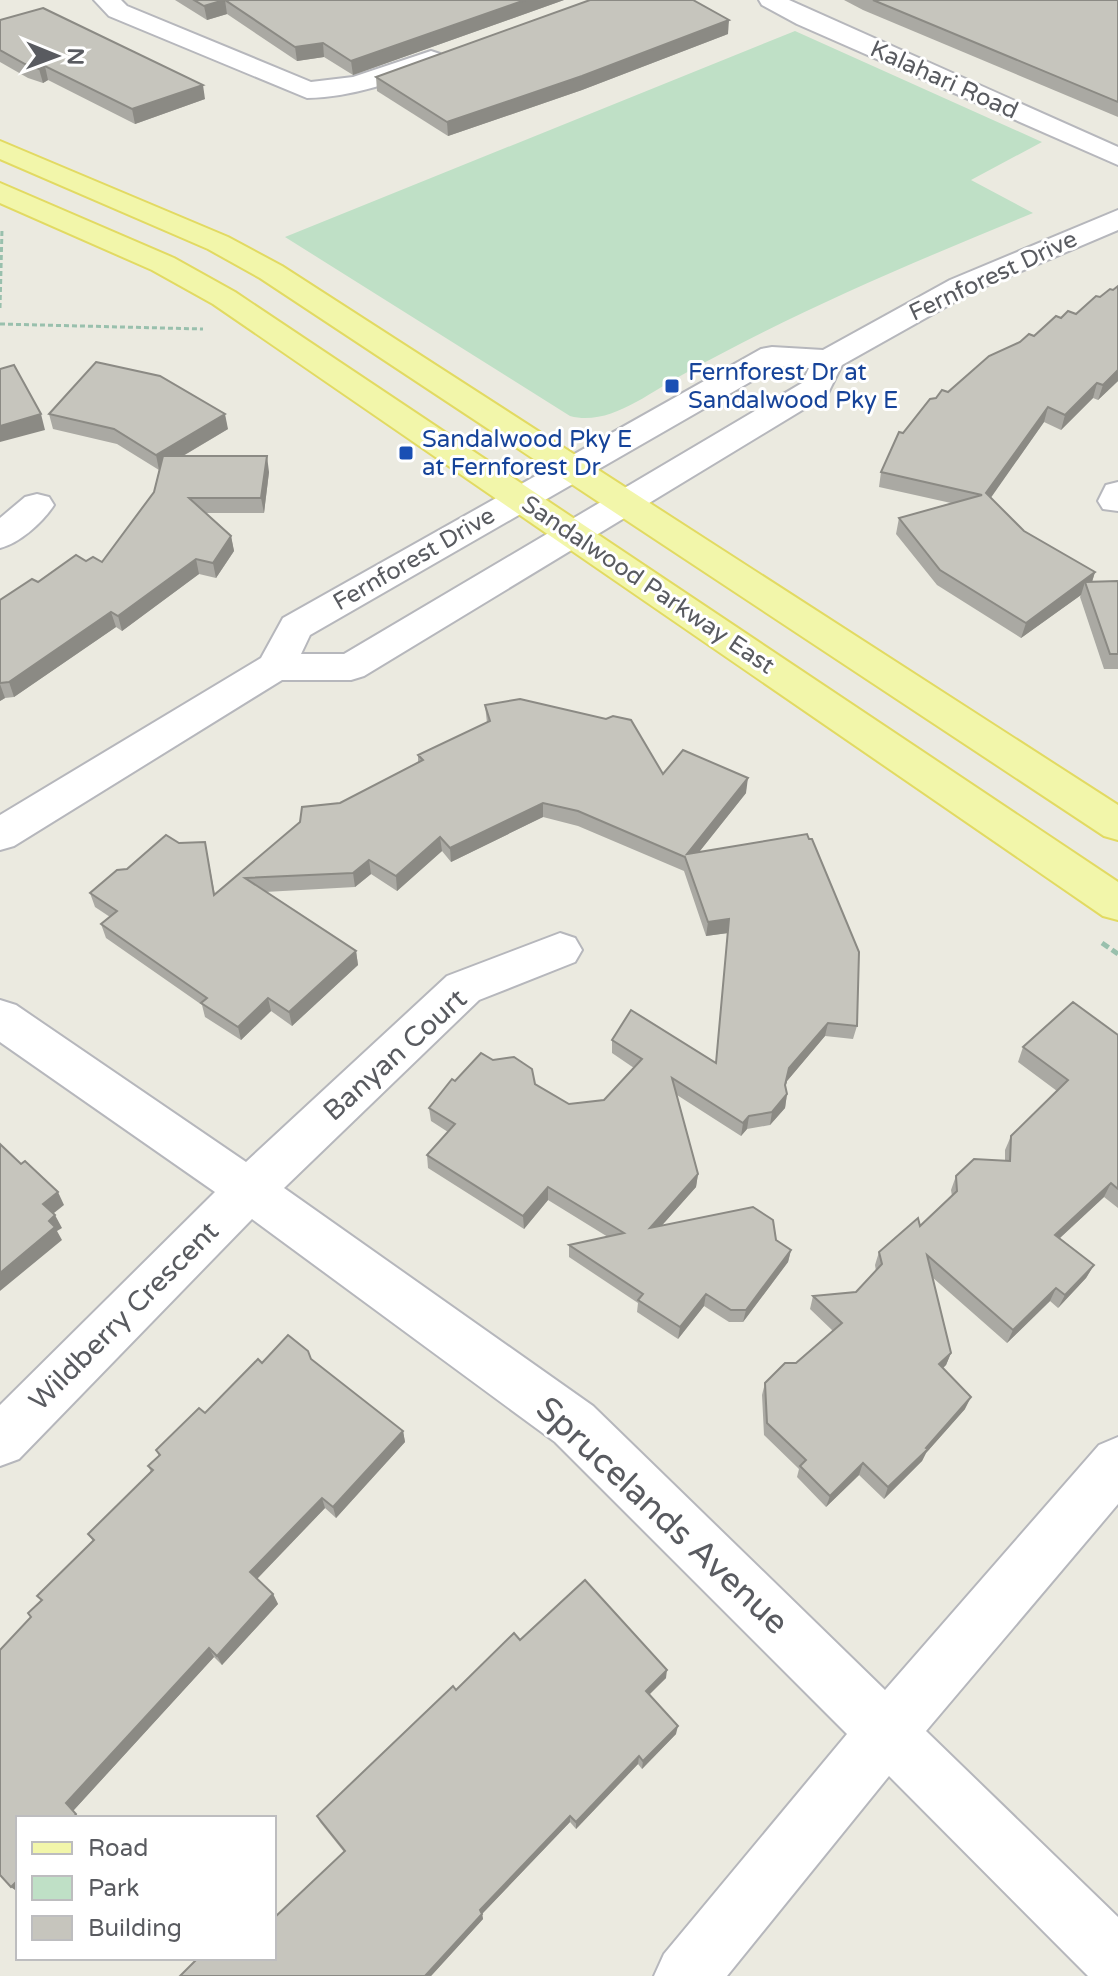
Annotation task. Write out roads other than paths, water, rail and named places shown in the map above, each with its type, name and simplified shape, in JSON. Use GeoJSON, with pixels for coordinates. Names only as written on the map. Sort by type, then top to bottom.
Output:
{"type":"FeatureCollection","features":[{"type":"Feature","properties":{"kind":"main road","name":"Sandalwood Parkway East"},"geometry":{"type":"LineString","coordinates":[[0,149],[218,243],[271,272],[1118,825]]}},
{"type":"Feature","properties":{"kind":"main road","name":"Sandalwood Parkway East"},"geometry":{"type":"LineString","coordinates":[[1,193],[194,280],[1118,904]]}},
{"type":"Feature","properties":{"kind":"street"},"geometry":{"type":"LineString","coordinates":[[106,0],[118,11],[307,90],[331,91],[359,85],[448,53]]}},
{"type":"Feature","properties":{"kind":"street","name":"Kalahari Road"},"geometry":{"type":"LineString","coordinates":[[771,0],[806,19],[1118,157]]}},
{"type":"Feature","properties":{"kind":"street","name":"Fernforest Drive"},"geometry":{"type":"LineString","coordinates":[[828,360],[816,388],[351,667],[275,667],[296,627],[772,356],[828,360],[961,286],[1118,219]]}},
{"type":"Feature","properties":{"kind":"street"},"geometry":{"type":"LineString","coordinates":[[0,537],[37,505]]}},
{"type":"Feature","properties":{"kind":"street"},"geometry":{"type":"LineString","coordinates":[[0,835],[275,667]]}},
{"type":"Feature","properties":{"kind":"street","name":"Banyan Court"},"geometry":{"type":"LineString","coordinates":[[249,1190],[463,988],[560,950]]}},
{"type":"Feature","properties":{"kind":"street","name":"Sprucelands Avenue"},"geometry":{"type":"LineString","coordinates":[[0,1018],[249,1190],[574,1424],[1118,1961]]}},
{"type":"Feature","properties":{"kind":"street","name":"Wildberry Crescent"},"geometry":{"type":"LineString","coordinates":[[0,1441],[249,1190]]}},
{"type":"Feature","properties":{"kind":"street"},"geometry":{"type":"LineString","coordinates":[[686,1976],[888,1731],[1118,1463]]}},
{"type":"Feature","properties":{"kind":"place","name":"Fernforest Dr at Sandalwood Pky E"},"geometry":{"type":"Point","coordinates":[672,386]}},
{"type":"Feature","properties":{"kind":"place","name":"Sandalwood Pky E at Fernforest Dr"},"geometry":{"type":"Point","coordinates":[406,453]}}]}
